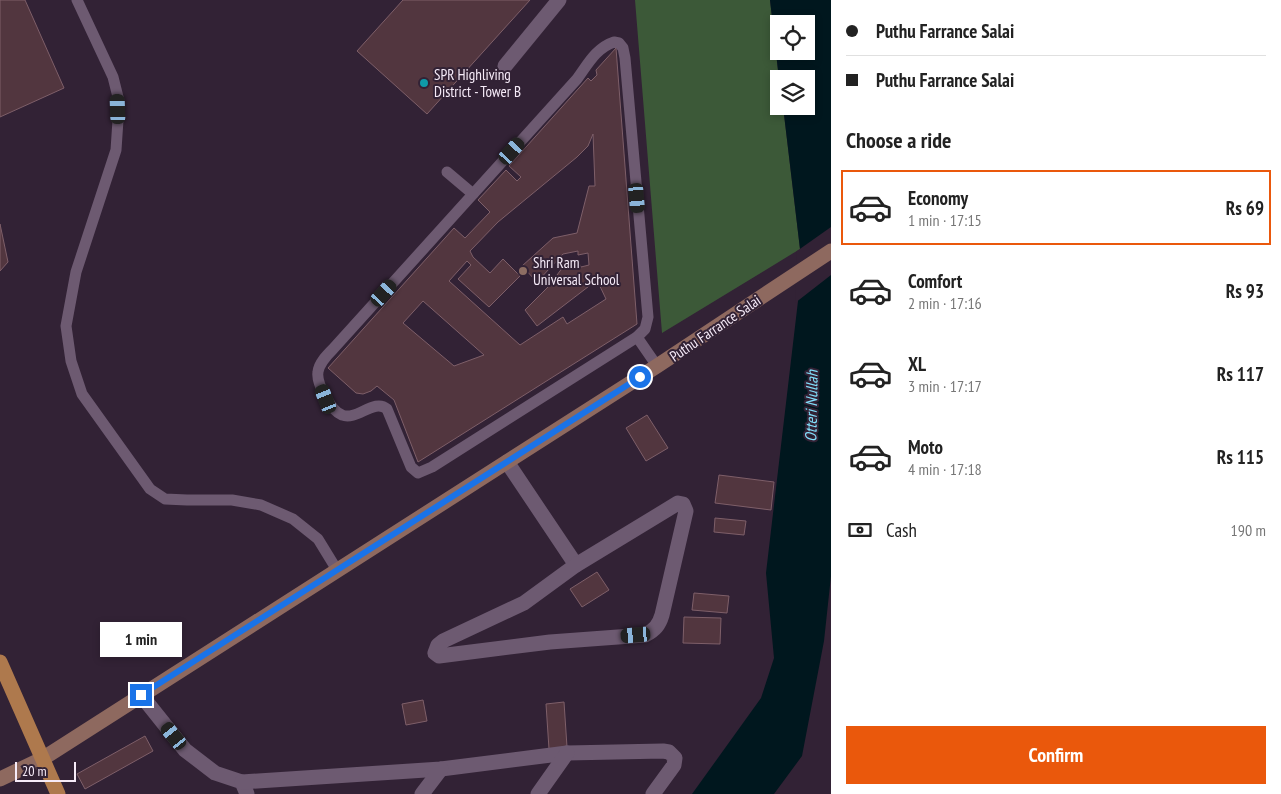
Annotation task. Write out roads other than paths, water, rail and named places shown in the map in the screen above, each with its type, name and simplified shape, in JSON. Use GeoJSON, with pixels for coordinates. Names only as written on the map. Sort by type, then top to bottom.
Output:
{"type":"FeatureCollection","features":[{"type":"Feature","properties":{"kind":"main road"},"geometry":{"type":"LineString","coordinates":[[0,662],[58,794]]}},
{"type":"Feature","properties":{"kind":"street"},"geometry":{"type":"LineString","coordinates":[[505,66],[559,0]]}},
{"type":"Feature","properties":{"kind":"street","name":"Puthu Farrance Salai"},"geometry":{"type":"LineString","coordinates":[[0,780],[42,759],[657,366],[831,251]]}},
{"type":"Feature","properties":{"kind":"street"},"geometry":{"type":"LineString","coordinates":[[507,462],[576,565]]}},
{"type":"Feature","properties":{"kind":"street"},"geometry":{"type":"LineString","coordinates":[[678,503],[685,506],[686,511],[662,615],[659,624],[654,630],[645,635],[550,642],[439,656],[435,653],[438,645],[443,641],[524,603],[576,565],[678,503]]}},
{"type":"Feature","properties":{"kind":"street"},"geometry":{"type":"LineString","coordinates":[[141,695],[185,750],[215,773],[245,788],[441,769],[567,754],[669,752],[675,758],[674,765],[653,794]]}},
{"type":"Feature","properties":{"kind":"street"},"geometry":{"type":"LineString","coordinates":[[538,794],[567,754]]}},
{"type":"Feature","properties":{"kind":"street"},"geometry":{"type":"LineString","coordinates":[[422,794],[441,769]]}},
{"type":"Feature","properties":{"kind":"lane"},"geometry":{"type":"LineString","coordinates":[[77,0],[113,77],[118,97],[116,150],[76,272],[66,326],[71,361],[82,394],[150,490],[165,499],[232,500],[261,504],[292,519],[318,539],[337,570]]}},
{"type":"Feature","properties":{"kind":"lane"},"geometry":{"type":"LineString","coordinates":[[614,42],[619,43],[623,48],[625,58],[648,317],[645,329],[637,337],[423,472],[418,473],[411,467],[387,409],[383,406],[377,406],[347,416],[341,415],[334,410],[326,399],[318,377],[318,371],[323,361],[577,79],[591,58],[608,44],[614,42]]}},
{"type":"Feature","properties":{"kind":"lane"},"geometry":{"type":"LineString","coordinates":[[448,172],[473,194]]}},
{"type":"Feature","properties":{"kind":"lane"},"geometry":{"type":"LineString","coordinates":[[637,337],[657,366]]}},
{"type":"Feature","properties":{"kind":"water","name":"Otteri Nullah"},"geometry":{"type":"Polygon","coordinates":[[[770,0],[831,0],[831,576],[824,641],[802,756],[774,794],[692,794],[761,698],[774,658],[766,573],[798,301],[800,249],[784,115],[815,115],[815,70],[778,70],[777,60],[815,60],[815,15],[772,15],[770,0]]]}},
{"type":"Feature","properties":{"kind":"place","name":"SPR Highliving District - Tower B"},"geometry":{"type":"Point","coordinates":[424,83]}},
{"type":"Feature","properties":{"kind":"place","name":"Shri Ram Universal School"},"geometry":{"type":"Point","coordinates":[523,271]}}]}
